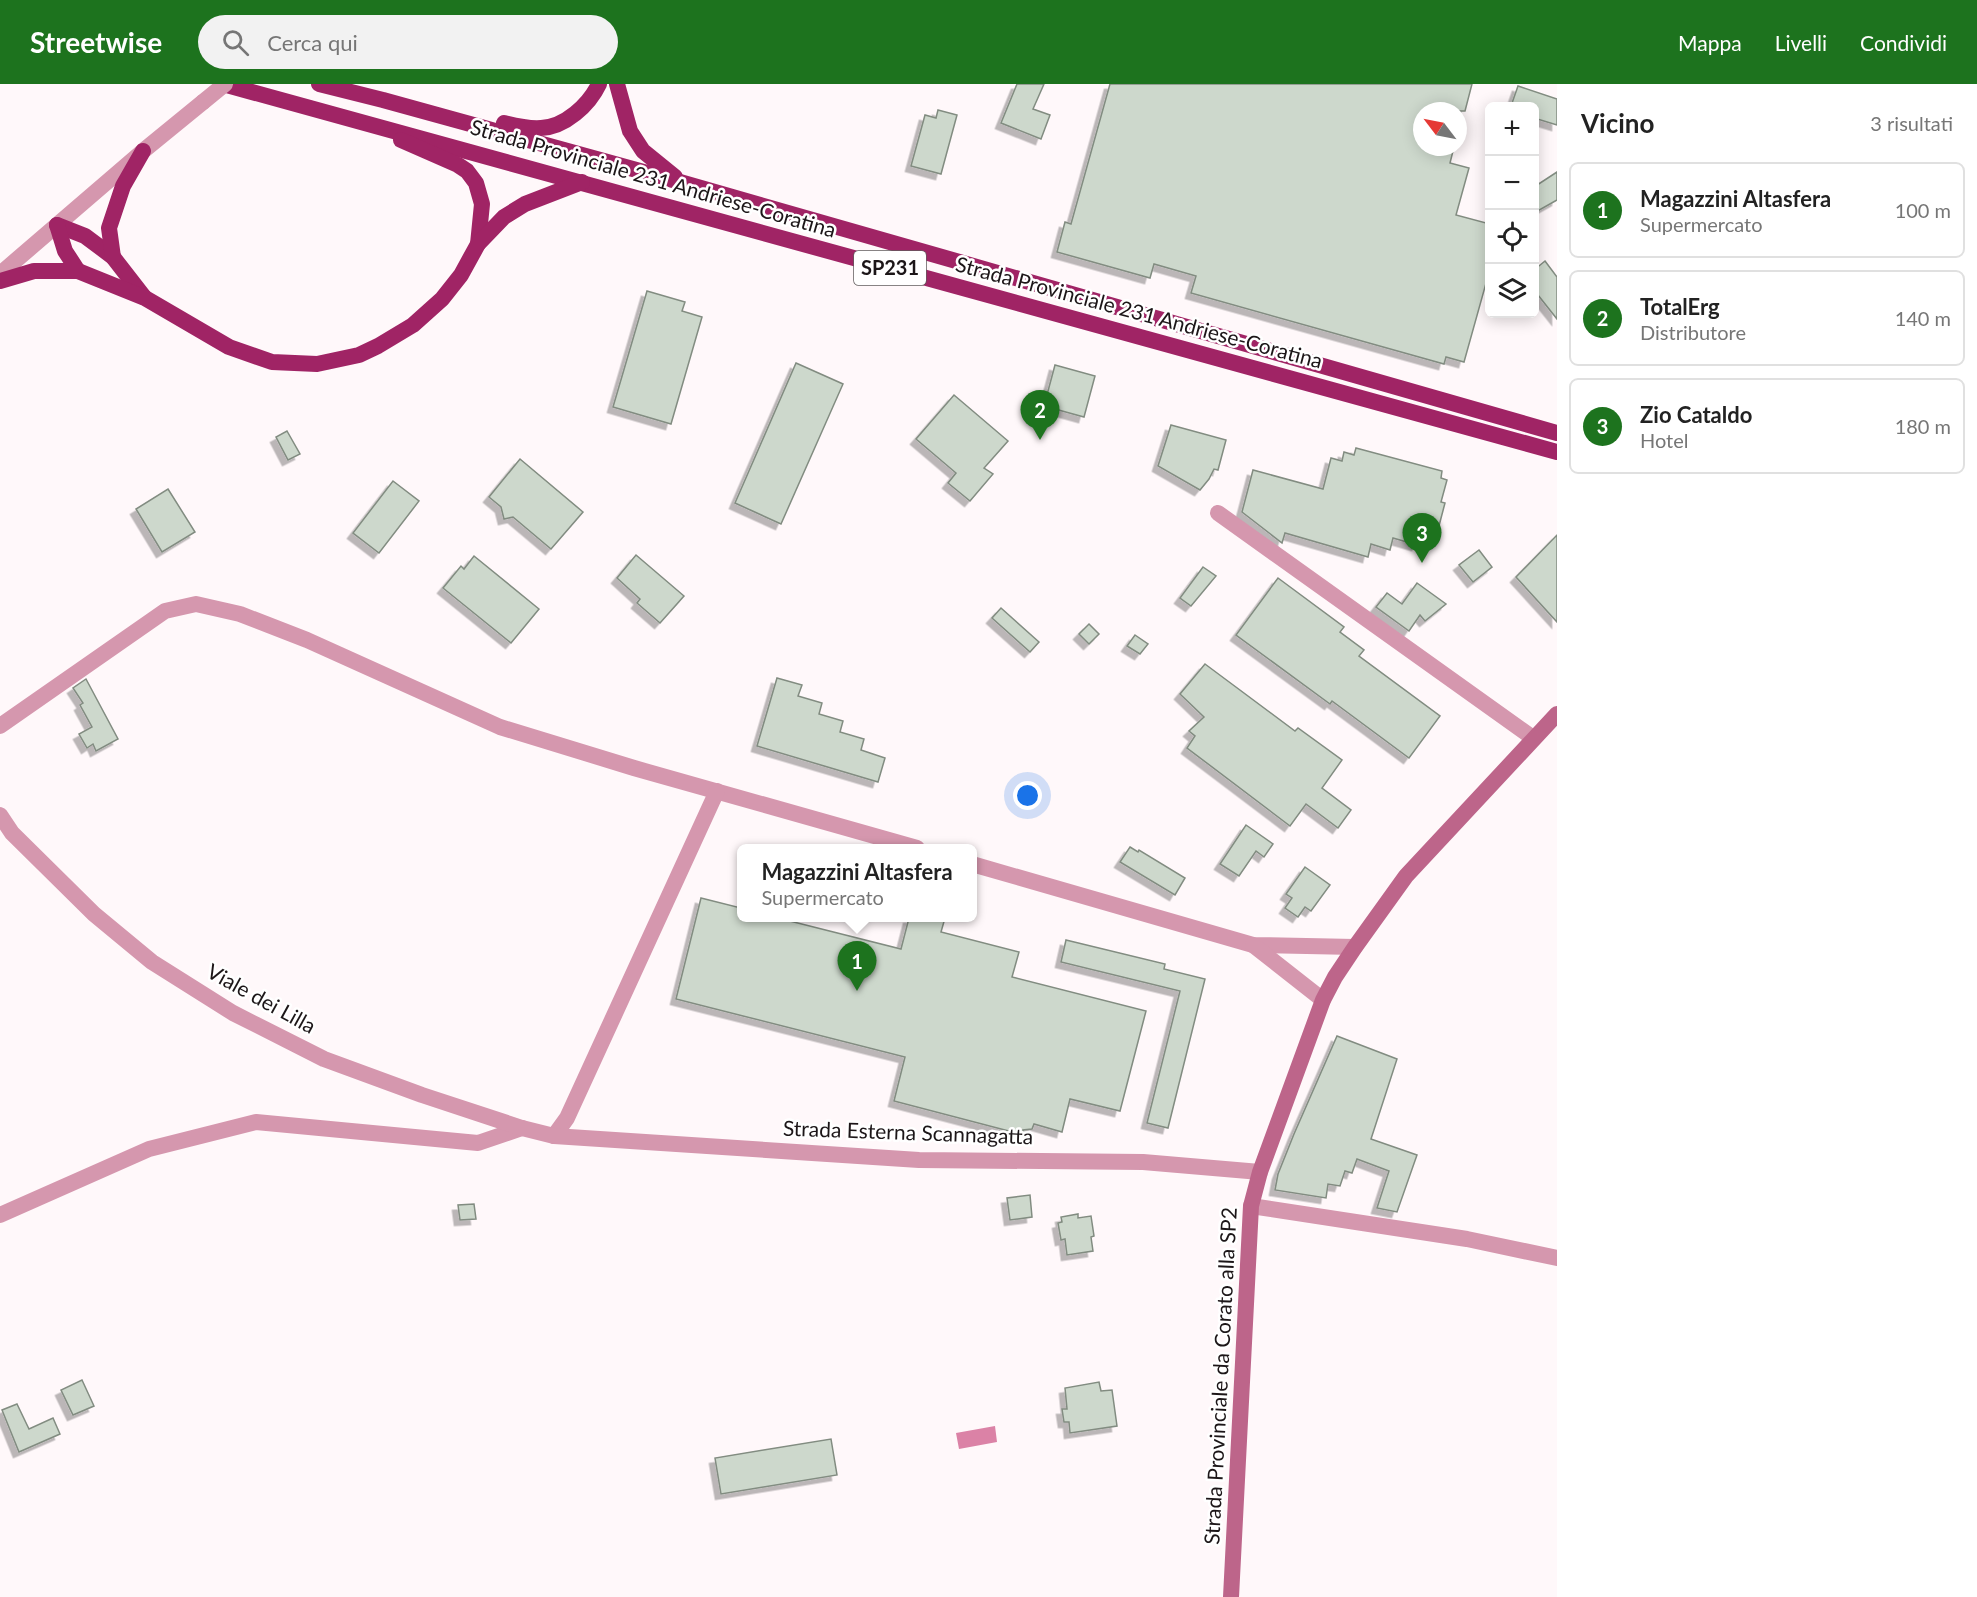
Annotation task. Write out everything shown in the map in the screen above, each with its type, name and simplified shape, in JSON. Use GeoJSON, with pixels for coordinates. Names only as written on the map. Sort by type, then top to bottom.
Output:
{"type":"FeatureCollection","features":[{"type":"Feature","properties":{"kind":"highway","name":"Strada Provinciale 231 Andriese-Coratina"},"geometry":{"type":"LineString","coordinates":[[224,84],[1557,452]]}},
{"type":"Feature","properties":{"kind":"highway","name":"Strada Provinciale 231 Andriese-Coratina"},"geometry":{"type":"LineString","coordinates":[[319,84],[680,182],[1557,433]]}},
{"type":"Feature","properties":{"kind":"highway"},"geometry":{"type":"LineString","coordinates":[[383,100],[399,96],[519,127],[544,128],[564,121],[582,108],[599,84]]}},
{"type":"Feature","properties":{"kind":"highway"},"geometry":{"type":"LineString","coordinates":[[616,84],[630,131],[643,151],[680,182]]}},
{"type":"Feature","properties":{"kind":"highway"},"geometry":{"type":"LineString","coordinates":[[393,130],[402,142],[458,165],[467,171],[476,183],[482,204],[478,244]]}},
{"type":"Feature","properties":{"kind":"highway"},"geometry":{"type":"LineString","coordinates":[[113,257],[110,228],[123,186],[143,151]]}},
{"type":"Feature","properties":{"kind":"highway"},"geometry":{"type":"LineString","coordinates":[[0,281],[34,271],[78,271],[145,298],[228,347],[272,362],[317,364],[359,355],[413,325],[442,299],[461,275],[478,244],[504,217],[525,204],[582,182]]}},
{"type":"Feature","properties":{"kind":"highway"},"geometry":{"type":"LineString","coordinates":[[57,225],[85,236],[113,257],[145,298]]}},
{"type":"Feature","properties":{"kind":"highway"},"geometry":{"type":"LineString","coordinates":[[57,225],[65,251],[78,271]]}},
{"type":"Feature","properties":{"kind":"main road","name":"Strada Provinciale da Corato alla SP2"},"geometry":{"type":"LineString","coordinates":[[1231,1597],[1251,1206],[1260,1172],[1323,1000],[1355,947],[1406,876],[1557,714]]}},
{"type":"Feature","properties":{"kind":"street"},"geometry":{"type":"LineString","coordinates":[[0,274],[224,84]]}},
{"type":"Feature","properties":{"kind":"street"},"geometry":{"type":"LineString","coordinates":[[1218,513],[1533,738]]}},
{"type":"Feature","properties":{"kind":"street"},"geometry":{"type":"LineString","coordinates":[[0,726],[165,611],[196,604],[240,614],[307,640],[500,727],[900,844]]}},
{"type":"Feature","properties":{"kind":"street"},"geometry":{"type":"LineString","coordinates":[[554,1136],[567,1118],[717,791]]}},
{"type":"Feature","properties":{"kind":"street","name":"Viale dei Lilla"},"geometry":{"type":"LineString","coordinates":[[0,814],[12,833],[94,914],[152,962],[233,1013],[324,1059],[422,1095],[522,1128],[554,1136]]}},
{"type":"Feature","properties":{"kind":"street"},"geometry":{"type":"LineString","coordinates":[[977,865],[1253,945],[1355,947]]}},
{"type":"Feature","properties":{"kind":"street"},"geometry":{"type":"LineString","coordinates":[[1253,945],[1323,1000]]}},
{"type":"Feature","properties":{"kind":"street"},"geometry":{"type":"LineString","coordinates":[[0,1215],[149,1149],[256,1122],[478,1143],[522,1128]]}},
{"type":"Feature","properties":{"kind":"street","name":"Strada Esterna Scannagatta"},"geometry":{"type":"LineString","coordinates":[[554,1136],[919,1160],[1143,1162],[1260,1172]]}},
{"type":"Feature","properties":{"kind":"street"},"geometry":{"type":"LineString","coordinates":[[1251,1206],[1467,1239],[1557,1258]]}},
{"type":"Feature","properties":{"kind":"shaded area"},"geometry":{"type":"Polygon","coordinates":[[[995,1426],[997,1442],[959,1449],[956,1433],[995,1426]]]}},
{"type":"Feature","properties":{"kind":"building"},"geometry":{"type":"Polygon","coordinates":[[[1017,84],[1044,84],[1033,109],[1050,115],[1041,139],[1001,123],[1017,84]]]}},
{"type":"Feature","properties":{"kind":"building"},"geometry":{"type":"Polygon","coordinates":[[[1110,84],[1472,84],[1467,103],[1413,102],[1413,156],[1452,156],[1450,163],[1469,168],[1456,215],[1485,223],[1485,287],[1464,362],[1446,357],[1444,364],[1191,293],[1196,276],[1154,264],[1150,278],[1057,252],[1065,222],[1071,224],[1110,84]]]}},
{"type":"Feature","properties":{"kind":"building"},"geometry":{"type":"Polygon","coordinates":[[[1518,86],[1557,99],[1557,125],[1539,120],[1539,102],[1512,102],[1518,86]]]}},
{"type":"Feature","properties":{"kind":"building"},"geometry":{"type":"Polygon","coordinates":[[[938,110],[957,115],[941,174],[911,166],[925,115],[936,118],[938,110]]]}},
{"type":"Feature","properties":{"kind":"building"},"geometry":{"type":"Polygon","coordinates":[[[1557,172],[1557,200],[1539,210],[1539,210],[1539,184],[1557,172]]]}},
{"type":"Feature","properties":{"kind":"building"},"geometry":{"type":"Polygon","coordinates":[[[1545,261],[1557,277],[1557,319],[1539,296],[1539,266],[1545,261]]]}},
{"type":"Feature","properties":{"kind":"building"},"geometry":{"type":"Polygon","coordinates":[[[647,291],[685,302],[682,311],[702,317],[671,424],[613,407],[647,291]]]}},
{"type":"Feature","properties":{"kind":"building"},"geometry":{"type":"Polygon","coordinates":[[[796,363],[843,384],[781,524],[735,503],[796,363]]]}},
{"type":"Feature","properties":{"kind":"building"},"geometry":{"type":"Polygon","coordinates":[[[1055,365],[1095,376],[1084,417],[1044,406],[1055,365]]]}},
{"type":"Feature","properties":{"kind":"building"},"geometry":{"type":"Polygon","coordinates":[[[954,395],[1008,441],[984,468],[993,474],[970,501],[948,483],[956,473],[916,439],[954,395]]]}},
{"type":"Feature","properties":{"kind":"building"},"geometry":{"type":"Polygon","coordinates":[[[1171,425],[1226,440],[1218,470],[1214,469],[1200,490],[1158,466],[1171,425]]]}},
{"type":"Feature","properties":{"kind":"building"},"geometry":{"type":"Polygon","coordinates":[[[287,431],[300,454],[288,460],[276,437],[287,431]]]}},
{"type":"Feature","properties":{"kind":"building"},"geometry":{"type":"Polygon","coordinates":[[[1356,448],[1442,471],[1441,478],[1447,480],[1441,502],[1445,503],[1435,541],[1419,537],[1417,545],[1393,538],[1390,550],[1371,544],[1368,557],[1285,533],[1282,543],[1242,512],[1253,470],[1323,489],[1331,458],[1342,461],[1344,452],[1354,455],[1356,448]]]}},
{"type":"Feature","properties":{"kind":"building"},"geometry":{"type":"Polygon","coordinates":[[[520,459],[583,512],[551,549],[513,517],[504,519],[501,507],[489,497],[520,459]]]}},
{"type":"Feature","properties":{"kind":"building"},"geometry":{"type":"Polygon","coordinates":[[[393,481],[419,501],[379,553],[353,533],[393,481]]]}},
{"type":"Feature","properties":{"kind":"building"},"geometry":{"type":"Polygon","coordinates":[[[168,489],[195,532],[162,552],[136,509],[168,489]]]}},
{"type":"Feature","properties":{"kind":"building"},"geometry":{"type":"Polygon","coordinates":[[[1557,535],[1557,622],[1516,577],[1557,535]]]}},
{"type":"Feature","properties":{"kind":"building"},"geometry":{"type":"Polygon","coordinates":[[[1479,550],[1492,567],[1473,582],[1459,565],[1479,550]]]}},
{"type":"Feature","properties":{"kind":"building"},"geometry":{"type":"Polygon","coordinates":[[[636,555],[684,596],[660,623],[637,603],[640,599],[617,578],[636,555]]]}},
{"type":"Feature","properties":{"kind":"building"},"geometry":{"type":"Polygon","coordinates":[[[474,556],[539,609],[511,643],[443,588],[461,566],[464,569],[474,556]]]}},
{"type":"Feature","properties":{"kind":"building"},"geometry":{"type":"Polygon","coordinates":[[[1203,567],[1216,576],[1191,606],[1180,598],[1203,567]]]}},
{"type":"Feature","properties":{"kind":"building"},"geometry":{"type":"Polygon","coordinates":[[[1278,578],[1344,627],[1340,632],[1364,650],[1359,656],[1440,716],[1409,758],[1332,701],[1330,704],[1236,635],[1278,578]]]}},
{"type":"Feature","properties":{"kind":"building"},"geometry":{"type":"Polygon","coordinates":[[[1417,583],[1446,604],[1425,621],[1420,615],[1409,631],[1376,607],[1387,593],[1402,604],[1417,583]]]}},
{"type":"Feature","properties":{"kind":"building"},"geometry":{"type":"Polygon","coordinates":[[[1001,608],[1039,642],[1030,652],[992,618],[1001,608]]]}},
{"type":"Feature","properties":{"kind":"building"},"geometry":{"type":"Polygon","coordinates":[[[1089,624],[1099,634],[1089,644],[1079,634],[1089,624]]]}},
{"type":"Feature","properties":{"kind":"building"},"geometry":{"type":"Polygon","coordinates":[[[1135,635],[1148,644],[1140,654],[1127,646],[1135,635]]]}},
{"type":"Feature","properties":{"kind":"building"},"geometry":{"type":"Polygon","coordinates":[[[1205,664],[1295,731],[1298,728],[1342,760],[1322,788],[1351,810],[1338,828],[1306,804],[1290,826],[1187,748],[1195,736],[1189,731],[1204,717],[1180,694],[1205,664]]]}},
{"type":"Feature","properties":{"kind":"building"},"geometry":{"type":"Polygon","coordinates":[[[777,678],[802,685],[798,696],[822,703],[819,714],[843,721],[840,732],[864,739],[861,750],[885,758],[878,782],[757,746],[777,678]]]}},
{"type":"Feature","properties":{"kind":"building"},"geometry":{"type":"Polygon","coordinates":[[[86,679],[118,739],[96,751],[93,744],[87,748],[79,734],[92,727],[80,705],[83,703],[73,688],[86,679]]]}},
{"type":"Feature","properties":{"kind":"building"},"geometry":{"type":"Polygon","coordinates":[[[1246,825],[1273,844],[1264,857],[1256,851],[1239,876],[1220,864],[1246,825]]]}},
{"type":"Feature","properties":{"kind":"building"},"geometry":{"type":"Polygon","coordinates":[[[1130,847],[1138,852],[1139,850],[1185,878],[1175,895],[1120,862],[1130,847]]]}},
{"type":"Feature","properties":{"kind":"building"},"geometry":{"type":"Polygon","coordinates":[[[1305,867],[1330,885],[1311,911],[1305,907],[1298,917],[1285,908],[1292,898],[1286,894],[1305,867]]]}},
{"type":"Feature","properties":{"kind":"building"},"geometry":{"type":"Polygon","coordinates":[[[701,898],[737,907],[737,922],[794,922],[901,949],[908,922],[944,922],[941,932],[1019,952],[1012,977],[1146,1011],[1120,1111],[1070,1099],[1062,1132],[1034,1124],[1032,1129],[1023,1130],[1024,1135],[894,1101],[905,1057],[676,999],[701,898]]]}},
{"type":"Feature","properties":{"kind":"building"},"geometry":{"type":"Polygon","coordinates":[[[1066,940],[1165,964],[1164,969],[1205,979],[1168,1128],[1147,1123],[1180,991],[1061,962],[1066,940]]]}},
{"type":"Feature","properties":{"kind":"building"},"geometry":{"type":"Polygon","coordinates":[[[1337,1036],[1397,1059],[1371,1139],[1417,1155],[1397,1212],[1377,1208],[1389,1171],[1357,1159],[1352,1173],[1345,1171],[1340,1186],[1328,1184],[1326,1198],[1275,1190],[1278,1174],[1294,1134],[1337,1036]]]}},
{"type":"Feature","properties":{"kind":"building"},"geometry":{"type":"Polygon","coordinates":[[[1030,1195],[1032,1217],[1010,1220],[1007,1198],[1030,1195]]]}},
{"type":"Feature","properties":{"kind":"building"},"geometry":{"type":"Polygon","coordinates":[[[474,1204],[476,1219],[460,1220],[458,1205],[474,1204]]]}},
{"type":"Feature","properties":{"kind":"building"},"geometry":{"type":"Polygon","coordinates":[[[1078,1214],[1078,1218],[1091,1216],[1094,1236],[1091,1237],[1093,1251],[1067,1255],[1065,1239],[1061,1240],[1058,1223],[1062,1222],[1061,1217],[1078,1214]]]}},
{"type":"Feature","properties":{"kind":"building"},"geometry":{"type":"Polygon","coordinates":[[[82,1380],[94,1406],[73,1415],[61,1390],[82,1380]]]}},
{"type":"Feature","properties":{"kind":"building"},"geometry":{"type":"Polygon","coordinates":[[[1099,1382],[1101,1391],[1112,1390],[1117,1426],[1070,1433],[1069,1422],[1064,1422],[1062,1409],[1067,1409],[1065,1388],[1099,1382]]]}},
{"type":"Feature","properties":{"kind":"building"},"geometry":{"type":"Polygon","coordinates":[[[17,1404],[29,1429],[53,1418],[60,1434],[19,1452],[2,1410],[17,1404]]]}},
{"type":"Feature","properties":{"kind":"building"},"geometry":{"type":"Polygon","coordinates":[[[831,1439],[837,1475],[721,1494],[715,1458],[831,1439]]]}},
{"type":"Feature","properties":{"kind":"place","name":"TotalErg"},"geometry":{"type":"Point","coordinates":[1040,440]}},
{"type":"Feature","properties":{"kind":"place","name":"Zio Cataldo"},"geometry":{"type":"Point","coordinates":[1422,563]}},
{"type":"Feature","properties":{"kind":"place","name":"Magazzini Altasfera"},"geometry":{"type":"Point","coordinates":[857,991]}}]}
